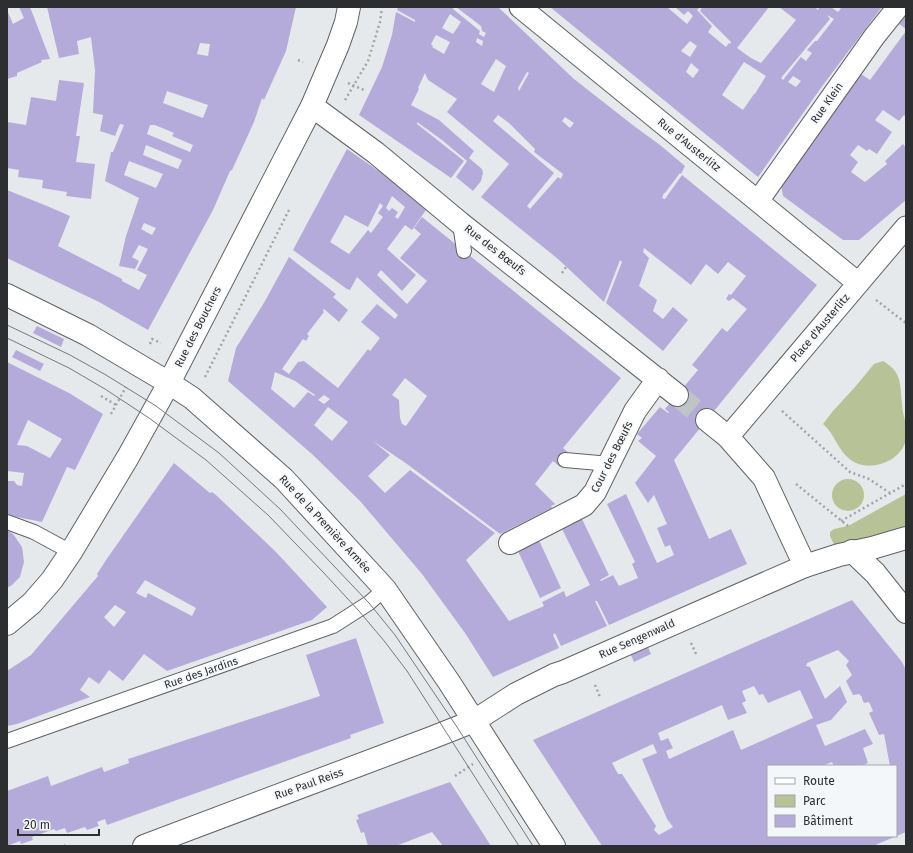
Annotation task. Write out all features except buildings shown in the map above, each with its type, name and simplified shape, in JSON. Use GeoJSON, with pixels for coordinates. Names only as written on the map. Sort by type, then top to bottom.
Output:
{"type":"FeatureCollection","features":[{"type":"Feature","properties":{"kind":"street","name":"Rue des Bouchers"},"geometry":{"type":"LineString","coordinates":[[7,624],[32,603],[52,580],[71,552],[128,457],[169,382],[312,106],[338,45],[346,22],[349,7]]}},
{"type":"Feature","properties":{"kind":"street","name":"Rue d'Austerlitz"},"geometry":{"type":"LineString","coordinates":[[520,7],[758,201],[857,284]]}},
{"type":"Feature","properties":{"kind":"street","name":"Rue Klein"},"geometry":{"type":"LineString","coordinates":[[758,201],[874,37],[898,7]]}},
{"type":"Feature","properties":{"kind":"street","name":"Rue des Bœufs"},"geometry":{"type":"LineString","coordinates":[[312,106],[376,153],[677,395]]}},
{"type":"Feature","properties":{"kind":"street","name":"Place d'Austerlitz"},"geometry":{"type":"LineString","coordinates":[[728,437],[906,227]]}},
{"type":"Feature","properties":{"kind":"street","name":"Rue de la Première Armée"},"geometry":{"type":"LineString","coordinates":[[7,295],[88,335],[169,382],[192,398],[284,479],[385,589],[474,721],[554,846]]}},
{"type":"Feature","properties":{"kind":"street","name":"Cour des Bœufs"},"geometry":{"type":"LineString","coordinates":[[510,543],[584,505],[595,492],[635,411],[658,379]]}},
{"type":"Feature","properties":{"kind":"street"},"geometry":{"type":"LineString","coordinates":[[707,420],[728,437],[764,478],[805,566],[906,538]]}},
{"type":"Feature","properties":{"kind":"street"},"geometry":{"type":"LineString","coordinates":[[862,550],[875,573],[906,612]]}},
{"type":"Feature","properties":{"kind":"street","name":"Rue Sengenwald"},"geometry":{"type":"LineString","coordinates":[[474,721],[516,694],[554,675],[805,566]]}},
{"type":"Feature","properties":{"kind":"street","name":"Rue Paul Reiss"},"geometry":{"type":"LineString","coordinates":[[144,846],[474,721]]}},
{"type":"Feature","properties":{"kind":"lane"},"geometry":{"type":"LineString","coordinates":[[460,222],[464,251]]}},
{"type":"Feature","properties":{"kind":"lane"},"geometry":{"type":"LineString","coordinates":[[565,460],[610,464]]}},
{"type":"Feature","properties":{"kind":"lane"},"geometry":{"type":"LineString","coordinates":[[7,522],[34,532],[71,552]]}},
{"type":"Feature","properties":{"kind":"lane","name":"Rue des Jardins"},"geometry":{"type":"LineString","coordinates":[[7,740],[333,626],[369,604],[385,589]]}},
{"type":"Feature","properties":{"kind":"path"},"geometry":{"type":"LineString","coordinates":[[333,122],[368,61],[380,22],[382,7]]}},
{"type":"Feature","properties":{"kind":"path"},"geometry":{"type":"LineString","coordinates":[[354,85],[364,90]]}},
{"type":"Feature","properties":{"kind":"path"},"geometry":{"type":"LineString","coordinates":[[192,398],[209,371],[290,207]]}},
{"type":"Feature","properties":{"kind":"path"},"geometry":{"type":"LineString","coordinates":[[857,284],[906,324]]}},
{"type":"Feature","properties":{"kind":"path"},"geometry":{"type":"LineString","coordinates":[[764,394],[850,472],[868,479],[890,493]]}},
{"type":"Feature","properties":{"kind":"path"},"geometry":{"type":"LineString","coordinates":[[101,396],[116,405]]}},
{"type":"Feature","properties":{"kind":"path"},"geometry":{"type":"LineString","coordinates":[[792,481],[842,521],[862,550]]}},
{"type":"Feature","properties":{"kind":"path"},"geometry":{"type":"LineString","coordinates":[[842,521],[906,484]]}},
{"type":"Feature","properties":{"kind":"path"},"geometry":{"type":"LineString","coordinates":[[690,638],[696,654]]}},
{"type":"Feature","properties":{"kind":"path"},"geometry":{"type":"LineString","coordinates":[[594,680],[600,697]]}},
{"type":"Feature","properties":{"kind":"green space"},"geometry":{"type":"Polygon","coordinates":[[[883,361],[894,370],[899,379],[907,435],[903,447],[893,458],[879,465],[863,465],[856,463],[845,455],[831,433],[823,424],[874,364],[883,361]]]}},
{"type":"Feature","properties":{"kind":"green space"},"geometry":{"type":"Polygon","coordinates":[[[851,479],[857,481],[862,486],[864,495],[862,504],[857,509],[845,511],[839,509],[834,504],[832,492],[834,486],[839,481],[851,479]]]}},
{"type":"Feature","properties":{"kind":"green space"},"geometry":{"type":"Polygon","coordinates":[[[906,494],[906,538],[839,555],[830,536],[830,532],[834,529],[848,526],[906,494]]]}},
{"type":"Feature","properties":{"kind":"tunnel"},"geometry":{"type":"LineString","coordinates":[[677,395],[707,420]]}},
{"type":"Feature","properties":{"kind":"tram line"},"geometry":{"type":"LineString","coordinates":[[7,325],[70,355],[156,406],[219,453],[280,509],[369,603],[395,635],[457,727],[533,846]]}},
{"type":"Feature","properties":{"kind":"tram line"},"geometry":{"type":"LineString","coordinates":[[7,338],[69,368],[105,389],[149,418],[206,460],[268,515],[359,611],[407,671],[519,846]]}}]}
